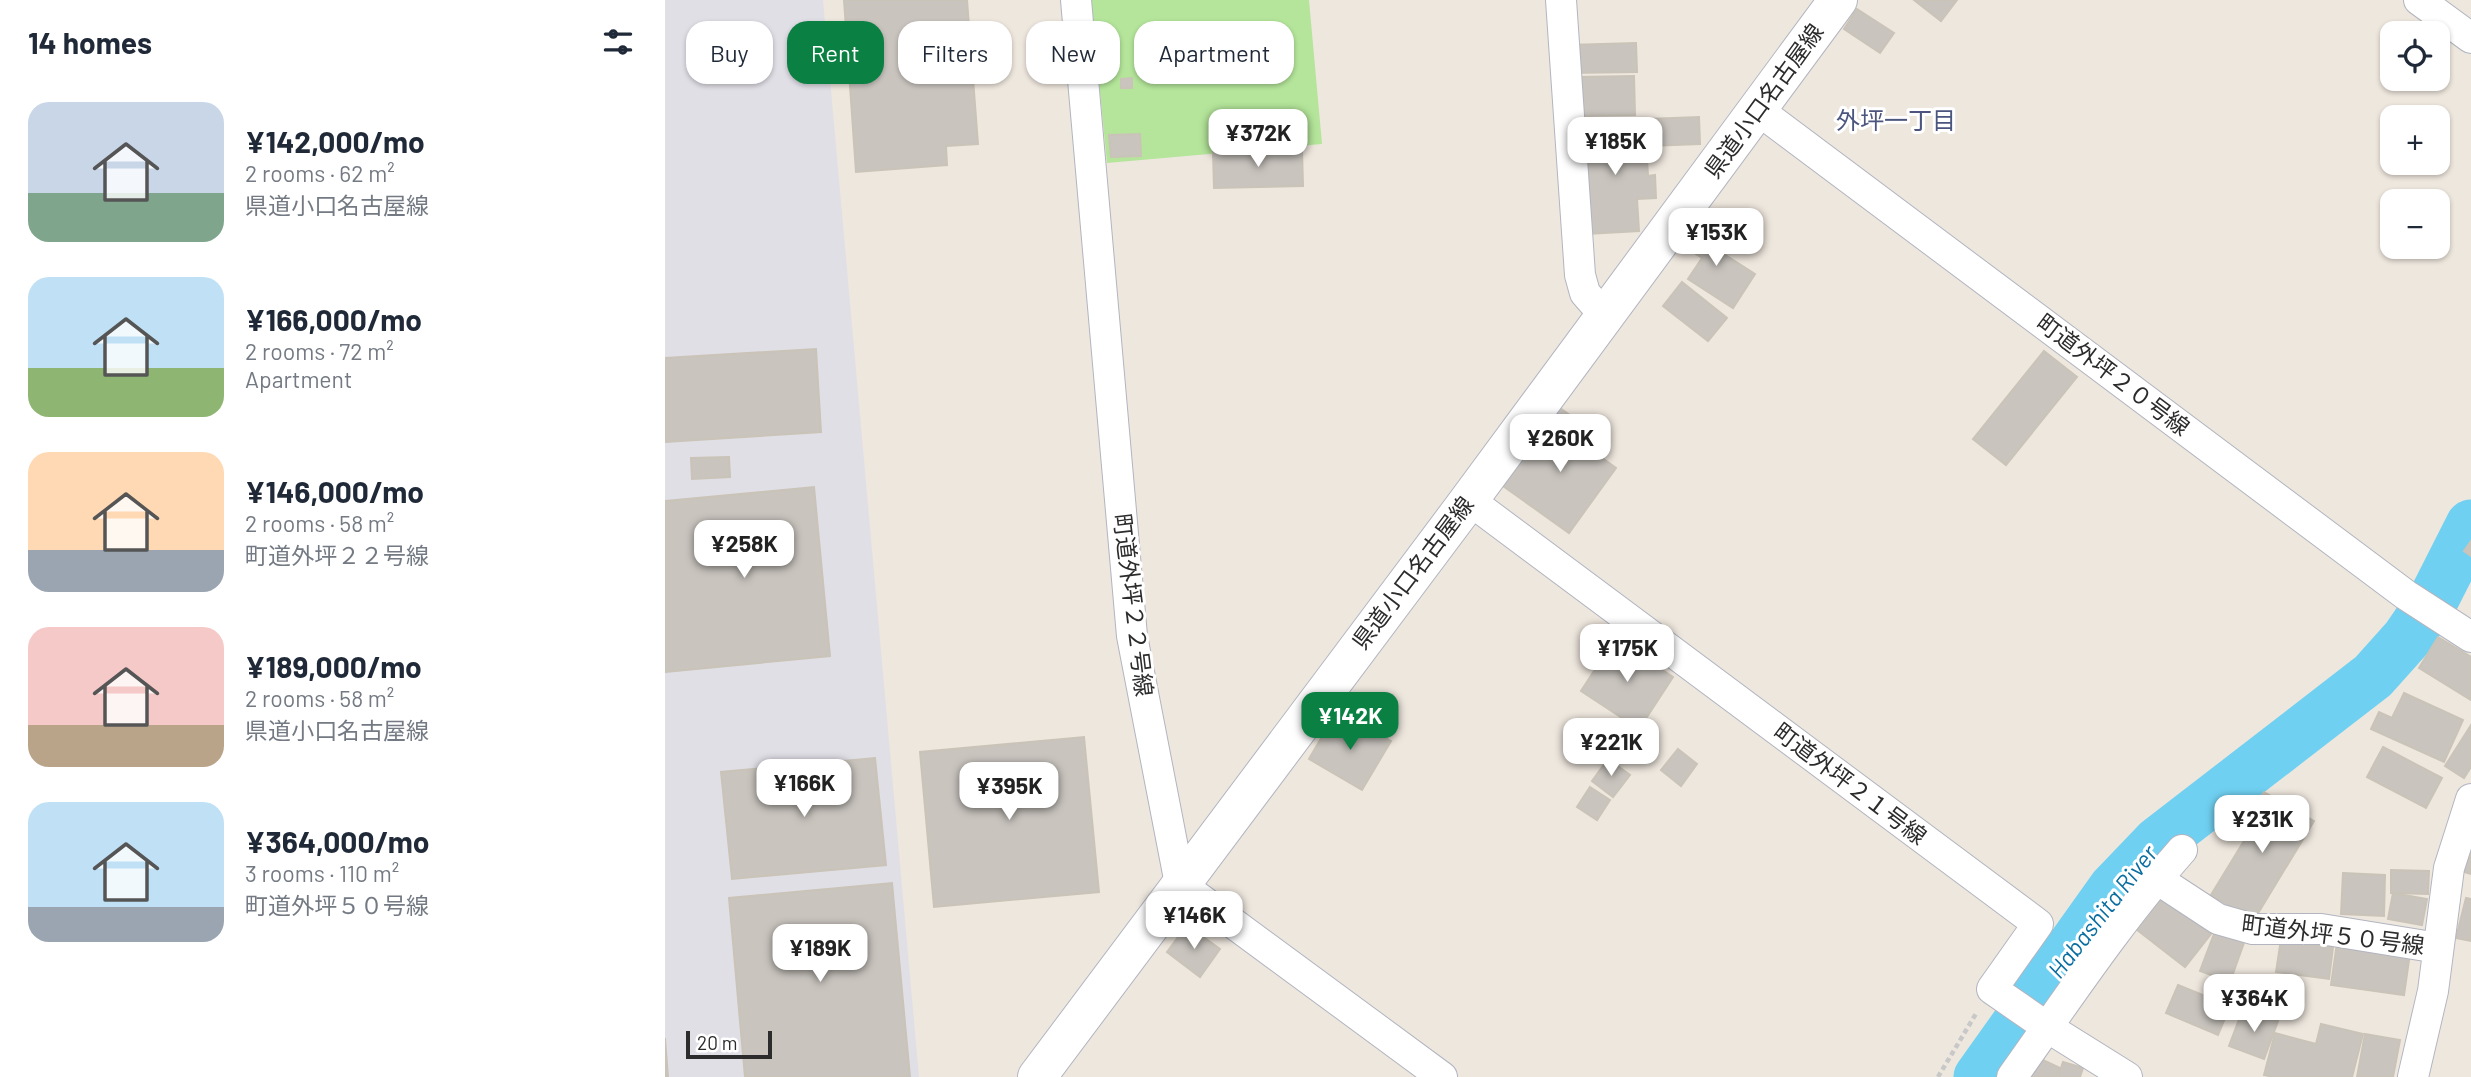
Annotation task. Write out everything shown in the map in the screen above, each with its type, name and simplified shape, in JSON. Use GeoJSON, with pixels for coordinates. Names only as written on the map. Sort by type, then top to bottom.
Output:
{"type":"FeatureCollection","features":[{"type":"Feature","properties":{"kind":"main road","name":"県道小口名古屋線"},"geometry":{"type":"LineString","coordinates":[[1037,1077],[1469,500],[1838,0]]}},
{"type":"Feature","properties":{"kind":"street","name":"町道外坪２２号線"},"geometry":{"type":"LineString","coordinates":[[1076,0],[1132,636],[1180,884]]}},
{"type":"Feature","properties":{"kind":"street"},"geometry":{"type":"LineString","coordinates":[[1561,0],[1580,275],[1585,293],[1605,316]]}},
{"type":"Feature","properties":{"kind":"street"},"geometry":{"type":"LineString","coordinates":[[2419,0],[2471,38]]}},
{"type":"Feature","properties":{"kind":"street","name":"町道外坪２０号線"},"geometry":{"type":"LineString","coordinates":[[1758,110],[2406,595],[2471,637]]}},
{"type":"Feature","properties":{"kind":"street","name":"町道外坪２１号線"},"geometry":{"type":"LineString","coordinates":[[1469,500],[2038,924],[1992,989],[2127,1077]]}},
{"type":"Feature","properties":{"kind":"street"},"geometry":{"type":"LineString","coordinates":[[2413,1077],[2433,991],[2449,868],[2471,799]]}},
{"type":"Feature","properties":{"kind":"street"},"geometry":{"type":"LineString","coordinates":[[2012,1077],[2045,1025],[2182,850]]}},
{"type":"Feature","properties":{"kind":"street","name":"町道外坪５０号線"},"geometry":{"type":"LineString","coordinates":[[2157,879],[2218,919],[2253,929],[2321,929],[2438,948]]}},
{"type":"Feature","properties":{"kind":"street"},"geometry":{"type":"LineString","coordinates":[[1180,884],[1441,1077]]}},
{"type":"Feature","properties":{"kind":"path"},"geometry":{"type":"LineString","coordinates":[[1938,1077],[1962,1038]]}},
{"type":"Feature","properties":{"kind":"shaded area"},"geometry":{"type":"Polygon","coordinates":[[[665,0],[823,0],[825,21],[787,21],[787,84],[830,84],[919,1077],[665,1077],[665,0]]]}},
{"type":"Feature","properties":{"kind":"green space"},"geometry":{"type":"Polygon","coordinates":[[[1091,0],[1309,0],[1322,144],[1107,163],[1099,84],[1120,84],[1120,21],[1093,21],[1091,0]]]}},
{"type":"Feature","properties":{"kind":"building"},"geometry":{"type":"Polygon","coordinates":[[[844,0],[967,0],[969,21],[898,21],[898,84],[973,84],[978,144],[946,146],[947,165],[856,172],[850,84],[884,84],[884,21],[845,21],[844,0]]]}},
{"type":"Feature","properties":{"kind":"building"},"geometry":{"type":"Polygon","coordinates":[[[1914,0],[1957,0],[1941,21],[1914,0]]]}},
{"type":"Feature","properties":{"kind":"building"},"geometry":{"type":"Polygon","coordinates":[[[1857,9],[1894,33],[1880,53],[1844,29],[1857,9]]]}},
{"type":"Feature","properties":{"kind":"building"},"geometry":{"type":"Polygon","coordinates":[[[1636,43],[1637,72],[1569,73],[1568,45],[1636,43]]]}},
{"type":"Feature","properties":{"kind":"building"},"geometry":{"type":"Polygon","coordinates":[[[1634,76],[1635,115],[1578,116],[1577,77],[1634,76]]]}},
{"type":"Feature","properties":{"kind":"building"},"geometry":{"type":"Polygon","coordinates":[[[1132,78],[1132,88],[1121,88],[1121,79],[1132,78]]]}},
{"type":"Feature","properties":{"kind":"building"},"geometry":{"type":"Polygon","coordinates":[[[1699,117],[1700,144],[1648,146],[1647,119],[1699,117]]]}},
{"type":"Feature","properties":{"kind":"building"},"geometry":{"type":"Polygon","coordinates":[[[1645,124],[1648,176],[1655,175],[1656,198],[1637,199],[1639,231],[1587,234],[1580,128],[1645,124]]]}},
{"type":"Feature","properties":{"kind":"building"},"geometry":{"type":"Polygon","coordinates":[[[1140,134],[1141,156],[1111,157],[1109,135],[1140,134]]]}},
{"type":"Feature","properties":{"kind":"building"},"geometry":{"type":"Polygon","coordinates":[[[1302,150],[1303,186],[1214,188],[1213,152],[1302,150]]]}},
{"type":"Feature","properties":{"kind":"building"},"geometry":{"type":"Polygon","coordinates":[[[1696,221],[1715,233],[1708,244],[1755,274],[1733,308],[1688,279],[1702,258],[1681,244],[1696,221]]]}},
{"type":"Feature","properties":{"kind":"building"},"geometry":{"type":"Polygon","coordinates":[[[1682,282],[1727,318],[1708,341],[1663,306],[1682,282]]]}},
{"type":"Feature","properties":{"kind":"building"},"geometry":{"type":"Polygon","coordinates":[[[816,349],[821,432],[665,442],[665,358],[816,349]]]}},
{"type":"Feature","properties":{"kind":"building"},"geometry":{"type":"Polygon","coordinates":[[[2044,351],[2077,377],[2006,465],[1973,439],[2044,351]]]}},
{"type":"Feature","properties":{"kind":"building"},"geometry":{"type":"Polygon","coordinates":[[[1560,408],[1578,421],[1569,434],[1616,468],[1569,533],[1503,486],[1560,408]]]}},
{"type":"Feature","properties":{"kind":"building"},"geometry":{"type":"Polygon","coordinates":[[[729,457],[730,477],[692,479],[691,458],[729,457]]]}},
{"type":"Feature","properties":{"kind":"building"},"geometry":{"type":"Polygon","coordinates":[[[814,487],[830,656],[665,672],[665,501],[814,487]]]}},
{"type":"Feature","properties":{"kind":"building"},"geometry":{"type":"Polygon","coordinates":[[[2471,541],[2471,556],[2464,551],[2471,541]]]}},
{"type":"Feature","properties":{"kind":"building"},"geometry":{"type":"Polygon","coordinates":[[[2438,637],[2471,657],[2471,700],[2419,668],[2438,637]]]}},
{"type":"Feature","properties":{"kind":"building"},"geometry":{"type":"Polygon","coordinates":[[[1615,639],[1673,677],[1639,729],[1581,691],[1615,639]]]}},
{"type":"Feature","properties":{"kind":"building"},"geometry":{"type":"Polygon","coordinates":[[[2404,693],[2463,720],[2444,762],[2371,729],[2379,712],[2392,718],[2404,693]]]}},
{"type":"Feature","properties":{"kind":"building"},"geometry":{"type":"Polygon","coordinates":[[[1333,718],[1354,730],[1359,723],[1391,741],[1362,790],[1309,759],[1333,718]]]}},
{"type":"Feature","properties":{"kind":"building"},"geometry":{"type":"Polygon","coordinates":[[[2471,725],[2471,767],[2464,778],[2445,766],[2471,725]]]}},
{"type":"Feature","properties":{"kind":"building"},"geometry":{"type":"Polygon","coordinates":[[[1084,737],[1099,892],[934,907],[920,752],[1084,737]]]}},
{"type":"Feature","properties":{"kind":"building"},"geometry":{"type":"Polygon","coordinates":[[[2383,747],[2442,778],[2426,808],[2367,777],[2383,747]]]}},
{"type":"Feature","properties":{"kind":"building"},"geometry":{"type":"Polygon","coordinates":[[[1678,749],[1697,764],[1681,786],[1661,770],[1678,749]]]}},
{"type":"Feature","properties":{"kind":"building"},"geometry":{"type":"Polygon","coordinates":[[[875,758],[886,865],[732,879],[721,772],[875,758]]]}},
{"type":"Feature","properties":{"kind":"building"},"geometry":{"type":"Polygon","coordinates":[[[1608,759],[1630,775],[1613,797],[1592,781],[1608,759]]]}},
{"type":"Feature","properties":{"kind":"building"},"geometry":{"type":"Polygon","coordinates":[[[1590,787],[1610,800],[1597,820],[1577,807],[1590,787]]]}},
{"type":"Feature","properties":{"kind":"building"},"geometry":{"type":"Polygon","coordinates":[[[2264,792],[2314,821],[2254,920],[2211,895],[2247,836],[2240,831],[2264,792]]]}},
{"type":"Feature","properties":{"kind":"building"},"geometry":{"type":"Polygon","coordinates":[[[2471,833],[2471,874],[2461,871],[2471,833]]]}},
{"type":"Feature","properties":{"kind":"building"},"geometry":{"type":"Polygon","coordinates":[[[2391,870],[2429,871],[2428,894],[2391,893],[2391,870]]]}},
{"type":"Feature","properties":{"kind":"building"},"geometry":{"type":"Polygon","coordinates":[[[2343,873],[2385,875],[2384,916],[2341,914],[2343,873]]]}},
{"type":"Feature","properties":{"kind":"building"},"geometry":{"type":"Polygon","coordinates":[[[892,883],[910,1077],[745,1077],[729,898],[892,883]]]}},
{"type":"Feature","properties":{"kind":"building"},"geometry":{"type":"Polygon","coordinates":[[[2393,893],[2427,899],[2422,925],[2388,919],[2393,893]]]}},
{"type":"Feature","properties":{"kind":"building"},"geometry":{"type":"Polygon","coordinates":[[[2161,896],[2211,934],[2185,967],[2136,929],[2161,896]]]}},
{"type":"Feature","properties":{"kind":"building"},"geometry":{"type":"Polygon","coordinates":[[[2466,898],[2471,899],[2471,941],[2456,938],[2466,898]]]}},
{"type":"Feature","properties":{"kind":"building"},"geometry":{"type":"Polygon","coordinates":[[[1187,925],[1220,949],[1200,977],[1167,952],[1187,925]]]}},
{"type":"Feature","properties":{"kind":"building"},"geometry":{"type":"Polygon","coordinates":[[[2217,926],[2246,937],[2230,982],[2200,971],[2217,926]]]}},
{"type":"Feature","properties":{"kind":"building"},"geometry":{"type":"Polygon","coordinates":[[[2281,939],[2333,947],[2329,979],[2276,972],[2281,939]]]}},
{"type":"Feature","properties":{"kind":"building"},"geometry":{"type":"Polygon","coordinates":[[[2337,943],[2410,953],[2404,995],[2331,985],[2337,943]]]}},
{"type":"Feature","properties":{"kind":"building"},"geometry":{"type":"Polygon","coordinates":[[[2178,985],[2230,1006],[2218,1035],[2166,1013],[2178,985]]]}},
{"type":"Feature","properties":{"kind":"building"},"geometry":{"type":"Polygon","coordinates":[[[2243,1009],[2278,1021],[2264,1059],[2229,1046],[2243,1009]]]}},
{"type":"Feature","properties":{"kind":"building"},"geometry":{"type":"Polygon","coordinates":[[[2321,1024],[2363,1034],[2352,1077],[2264,1075],[2275,1033],[2316,1044],[2321,1024]]]}},
{"type":"Feature","properties":{"kind":"building"},"geometry":{"type":"Polygon","coordinates":[[[2365,1034],[2400,1040],[2393,1077],[2357,1077],[2365,1034]]]}},
{"type":"Feature","properties":{"kind":"building"},"geometry":{"type":"Polygon","coordinates":[[[665,1038],[668,1077],[665,1077],[665,1038]]]}},
{"type":"Feature","properties":{"kind":"building"},"geometry":{"type":"Polygon","coordinates":[[[2030,1054],[2060,1068],[2056,1077],[2019,1077],[2030,1054]]]}},
{"type":"Feature","properties":{"kind":"building"},"geometry":{"type":"Polygon","coordinates":[[[2063,1062],[2083,1068],[2080,1077],[2058,1077],[2063,1062]]]}},
{"type":"Feature","properties":{"kind":"waterway","name":"Habashita River"},"geometry":{"type":"LineString","coordinates":[[1979,1077],[2113,889],[2158,842],[2373,676],[2407,638],[2433,600],[2471,525]]}},
{"type":"Feature","properties":{"kind":"district","name":"外坪一丁目"},"geometry":{"type":"Point","coordinates":[1896,121]}}]}
